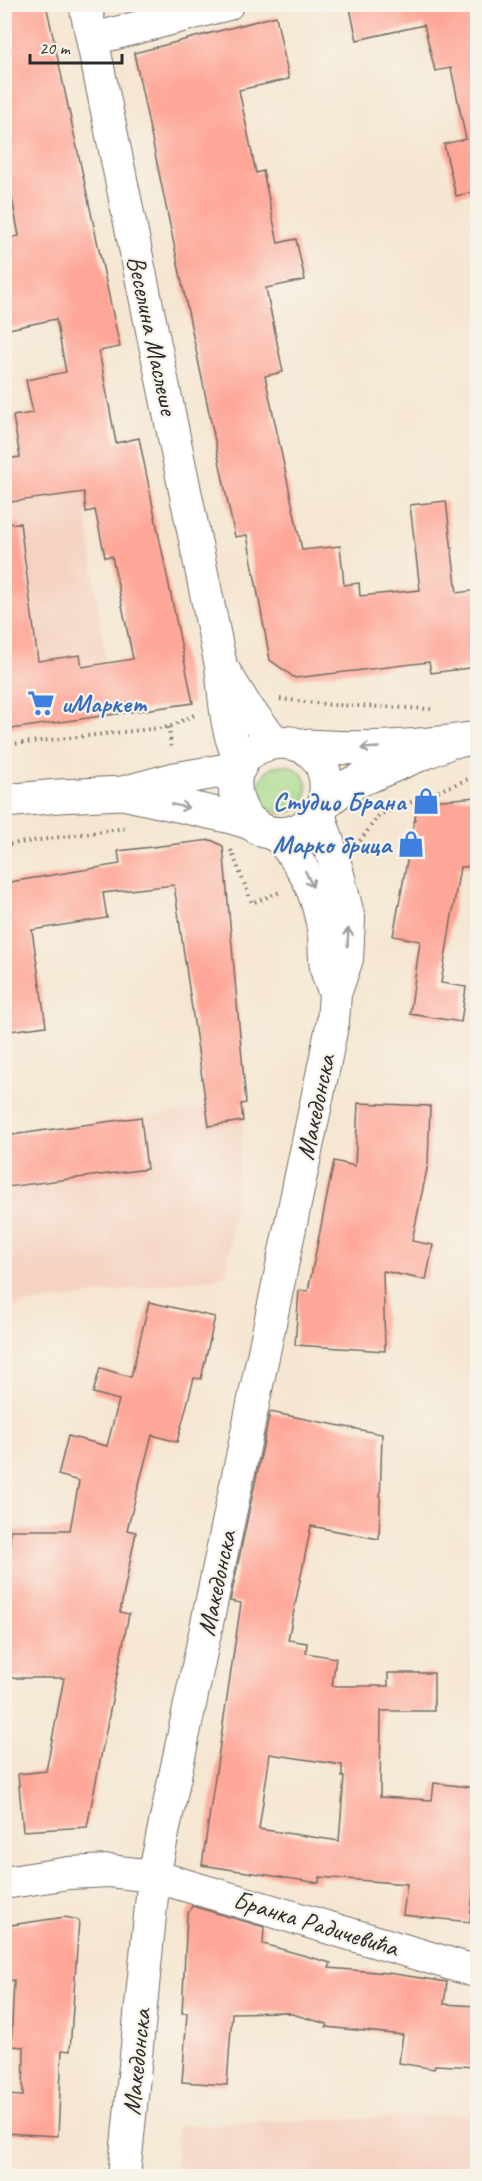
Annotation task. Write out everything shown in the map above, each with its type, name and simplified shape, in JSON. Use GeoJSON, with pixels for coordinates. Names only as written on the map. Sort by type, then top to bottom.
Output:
{"type":"FeatureCollection","features":[{"type":"Feature","properties":{"kind":"main road"},"geometry":{"type":"LineString","coordinates":[[264,829],[244,816],[237,799],[236,780],[241,766],[257,749],[287,743],[338,749],[464,740]]}},
{"type":"Feature","properties":{"kind":"main road"},"geometry":{"type":"LineString","coordinates":[[123,793],[231,817],[264,829],[287,833],[310,824],[346,786],[464,740]]}},
{"type":"Feature","properties":{"kind":"main road"},"geometry":{"type":"LineString","coordinates":[[287,743],[310,752],[320,763],[326,777],[327,791],[321,810]]}},
{"type":"Feature","properties":{"kind":"main road"},"geometry":{"type":"LineString","coordinates":[[4,801],[123,793],[175,779],[241,766]]}},
{"type":"Feature","properties":{"kind":"street","name":"Веселина Маслеше"},"geometry":{"type":"LineString","coordinates":[[85,4],[221,666],[230,736],[241,766]]}},
{"type":"Feature","properties":{"kind":"street"},"geometry":{"type":"LineString","coordinates":[[93,39],[228,4]]}},
{"type":"Feature","properties":{"kind":"street","name":"Веселина Маслеше"},"geometry":{"type":"LineString","coordinates":[[221,666],[247,708],[287,743]]}},
{"type":"Feature","properties":{"kind":"street","name":"Македонска"},"geometry":{"type":"LineString","coordinates":[[124,2176],[154,1876],[329,1041],[336,994],[347,959],[348,919],[338,870],[321,810]]}},
{"type":"Feature","properties":{"kind":"street","name":"Македонска"},"geometry":{"type":"LineString","coordinates":[[264,829],[298,860],[315,895],[324,936],[326,970],[336,994]]}},
{"type":"Feature","properties":{"kind":"street","name":"Бранка Радичевића"},"geometry":{"type":"LineString","coordinates":[[4,1883],[69,1873],[109,1871],[154,1876],[322,1924],[477,1972]]}},
{"type":"Feature","properties":{"kind":"shaded area"},"geometry":{"type":"Polygon","coordinates":[[[78,449],[108,680],[103,681],[108,716],[5,730],[4,459],[78,449]]]}},
{"type":"Feature","properties":{"kind":"shaded area"},"geometry":{"type":"Polygon","coordinates":[[[246,1103],[226,1276],[5,1307],[4,1136],[246,1103]]]}},
{"type":"Feature","properties":{"kind":"shaded area"},"geometry":{"type":"Polygon","coordinates":[[[477,2114],[477,2176],[174,2176],[178,2125],[477,2114]]]}},
{"type":"Feature","properties":{"kind":"green space"},"geometry":{"type":"Polygon","coordinates":[[[278,765],[288,765],[300,772],[307,784],[307,794],[300,806],[288,813],[278,813],[263,802],[259,794],[259,784],[270,769],[278,765]]]}},
{"type":"Feature","properties":{"kind":"building"},"geometry":{"type":"Polygon","coordinates":[[[4,4],[46,4],[120,347],[99,351],[116,443],[139,438],[193,703],[4,730],[4,524],[20,523],[38,661],[80,655],[82,667],[133,659],[112,556],[105,557],[95,510],[86,512],[84,492],[4,503],[4,459],[20,457],[13,416],[33,413],[26,380],[66,372],[56,319],[4,330],[4,239],[19,236],[9,182],[4,183],[4,4]]]}},
{"type":"Feature","properties":{"kind":"building"},"geometry":{"type":"Polygon","coordinates":[[[349,4],[471,4],[473,17],[477,16],[477,191],[456,196],[444,144],[466,139],[451,68],[435,71],[424,25],[357,40],[349,4]]]}},
{"type":"Feature","properties":{"kind":"building"},"geometry":{"type":"Polygon","coordinates":[[[276,16],[289,79],[239,90],[256,173],[263,171],[278,243],[296,239],[305,280],[266,288],[283,372],[265,376],[302,550],[340,546],[344,585],[359,583],[360,596],[420,590],[410,505],[446,501],[457,593],[477,590],[477,667],[431,673],[429,662],[295,678],[270,660],[247,535],[235,537],[134,53],[276,16]]]}},
{"type":"Feature","properties":{"kind":"building"},"geometry":{"type":"Polygon","coordinates":[[[477,797],[477,866],[460,867],[441,983],[466,987],[461,1022],[410,1014],[420,941],[393,936],[418,802],[477,797]]]}},
{"type":"Feature","properties":{"kind":"building"},"geometry":{"type":"Polygon","coordinates":[[[211,840],[223,846],[246,1103],[241,1104],[243,1121],[209,1126],[174,885],[103,893],[107,918],[32,930],[46,1026],[10,1031],[4,993],[4,883],[120,864],[118,851],[211,840]]]}},
{"type":"Feature","properties":{"kind":"building"},"geometry":{"type":"Polygon","coordinates":[[[358,1103],[430,1106],[428,1164],[412,1241],[433,1245],[426,1280],[383,1271],[385,1351],[295,1345],[299,1290],[308,1291],[334,1161],[355,1166],[358,1103]]]}},
{"type":"Feature","properties":{"kind":"building"},"geometry":{"type":"Polygon","coordinates":[[[141,1117],[147,1169],[7,1187],[4,1167],[4,1136],[141,1117]]]}},
{"type":"Feature","properties":{"kind":"building"},"geometry":{"type":"Polygon","coordinates":[[[149,1302],[215,1317],[201,1379],[194,1378],[177,1442],[152,1435],[127,1530],[136,1532],[120,1612],[129,1614],[87,1827],[23,1831],[18,1774],[46,1771],[64,1678],[9,1678],[10,1530],[70,1530],[79,1481],[58,1475],[68,1436],[107,1446],[119,1400],[93,1393],[100,1368],[131,1377],[149,1302]]]}},
{"type":"Feature","properties":{"kind":"building"},"geometry":{"type":"Polygon","coordinates":[[[270,1412],[382,1434],[379,1539],[311,1526],[288,1640],[307,1643],[306,1653],[336,1658],[332,1686],[388,1686],[388,1673],[434,1673],[434,1711],[381,1711],[380,1797],[432,1800],[434,1783],[477,1788],[477,1855],[470,1922],[403,1915],[407,1884],[320,1877],[319,1883],[202,1865],[241,1603],[230,1601],[270,1412]],[[270,1754],[259,1829],[339,1841],[344,1777],[342,1777],[342,1765],[270,1754]]]}},
{"type":"Feature","properties":{"kind":"building"},"geometry":{"type":"Polygon","coordinates":[[[192,1906],[264,1927],[263,1944],[331,1963],[329,1968],[388,1973],[447,1982],[444,2004],[477,2006],[477,2067],[435,2065],[434,2069],[399,2063],[403,2035],[326,2027],[327,2024],[285,2012],[232,2013],[227,2085],[182,2082],[187,2013],[182,2013],[187,1916],[192,1906]]]}},
{"type":"Feature","properties":{"kind":"building"},"geometry":{"type":"Polygon","coordinates":[[[65,1917],[79,1920],[70,2051],[62,2050],[58,2136],[4,2133],[4,2095],[23,2096],[24,2047],[11,2046],[14,1980],[4,1982],[4,1926],[65,1917]]]}},
{"type":"Feature","properties":{"kind":"place","name":"иМаркет"},"geometry":{"type":"Point","coordinates":[41,703]}},
{"type":"Feature","properties":{"kind":"place","name":"Студио Брана"},"geometry":{"type":"Point","coordinates":[426,801]}},
{"type":"Feature","properties":{"kind":"place","name":"Марко брица"},"geometry":{"type":"Point","coordinates":[411,844]}}]}
